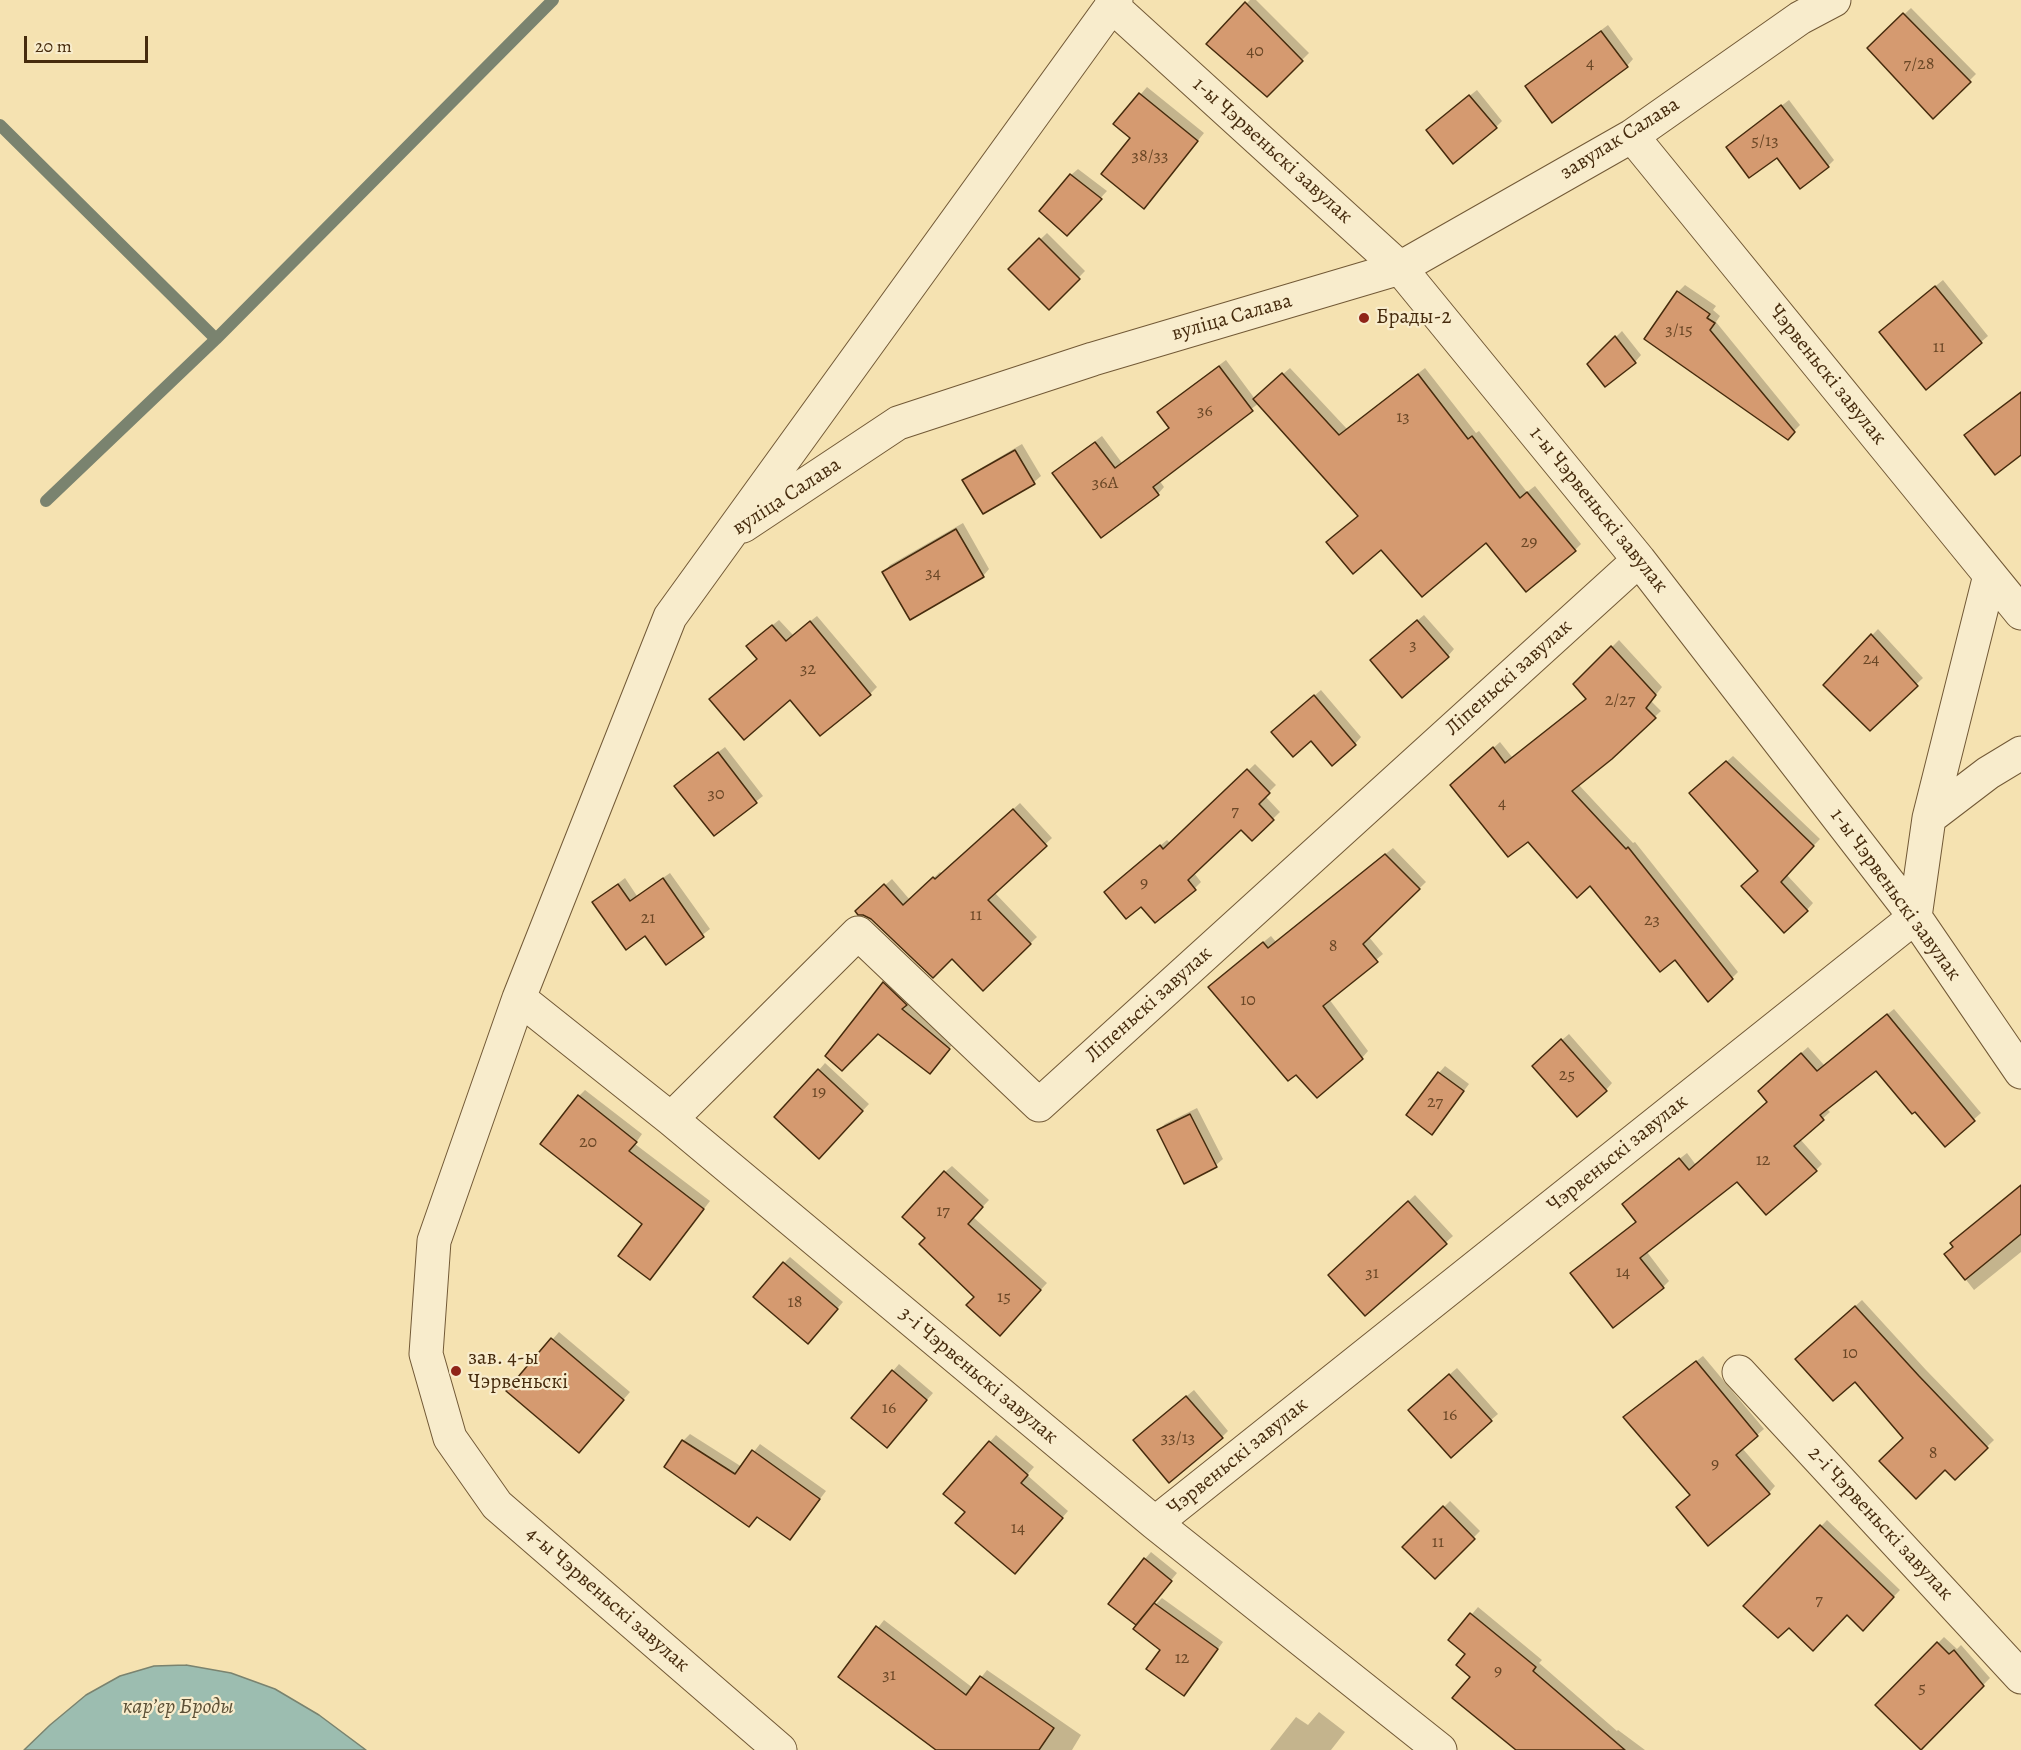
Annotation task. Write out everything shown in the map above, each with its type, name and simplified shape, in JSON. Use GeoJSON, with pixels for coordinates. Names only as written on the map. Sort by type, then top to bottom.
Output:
{"type":"FeatureCollection","features":[{"type":"Feature","properties":{"kind":"street","name":"завулак Салава"},"geometry":{"type":"LineString","coordinates":[[1400,268],[1632,136],[1800,18],[1834,0]]}},
{"type":"Feature","properties":{"kind":"street","name":"1-ы Чэрвеньскі завулак"},"geometry":{"type":"LineString","coordinates":[[1113,3],[1400,268],[1639,560],[1915,917],[2021,1072]]}},
{"type":"Feature","properties":{"kind":"street","name":"вуліца Салава"},"geometry":{"type":"LineString","coordinates":[[727,537],[1113,3]]}},
{"type":"Feature","properties":{"kind":"street","name":"Чэрвеньскі завулак"},"geometry":{"type":"LineString","coordinates":[[1632,136],[2021,613]]}},
{"type":"Feature","properties":{"kind":"street","name":"вуліца Салава"},"geometry":{"type":"LineString","coordinates":[[727,537],[898,423],[1093,359],[1400,268]]}},
{"type":"Feature","properties":{"kind":"street","name":"4-ы Чэрвеньскі завулак"},"geometry":{"type":"LineString","coordinates":[[727,537],[670,617],[519,998],[434,1241],[426,1354],[450,1438],[497,1505],[780,1750]]}},
{"type":"Feature","properties":{"kind":"street","name":"Ліпеньскі завулак"},"geometry":{"type":"LineString","coordinates":[[671,1119],[858,933],[1039,1105],[1639,560]]}},
{"type":"Feature","properties":{"kind":"street"},"geometry":{"type":"LineString","coordinates":[[1915,917],[1929,818],[1990,575]]}},
{"type":"Feature","properties":{"kind":"street"},"geometry":{"type":"LineString","coordinates":[[1929,818],[1988,773],[2021,753]]}},
{"type":"Feature","properties":{"kind":"street","name":"Чэрвеньскі завулак"},"geometry":{"type":"LineString","coordinates":[[1155,1523],[1915,917]]}},
{"type":"Feature","properties":{"kind":"street","name":"3-і Чэрвеньскі завулак"},"geometry":{"type":"LineString","coordinates":[[519,998],[671,1119],[1155,1523],[1440,1750]]}},
{"type":"Feature","properties":{"kind":"street","name":"2-і Чэрвеньскі завулак"},"geometry":{"type":"LineString","coordinates":[[1740,1372],[2021,1677]]}},
{"type":"Feature","properties":{"kind":"water","name":"карʼер Броды"},"geometry":{"type":"Polygon","coordinates":[[[186,1665],[231,1673],[275,1689],[319,1715],[366,1750],[24,1750],[86,1695],[120,1676],[154,1666],[186,1665]]]}},
{"type":"Feature","properties":{"kind":"building"},"geometry":{"type":"Polygon","coordinates":[[[1245,2],[1303,61],[1267,97],[1206,44],[1245,2]]]}},
{"type":"Feature","properties":{"kind":"building"},"geometry":{"type":"Polygon","coordinates":[[[1903,13],[1971,82],[1933,119],[1867,48],[1903,13]]]}},
{"type":"Feature","properties":{"kind":"building"},"geometry":{"type":"Polygon","coordinates":[[[1601,31],[1628,67],[1552,123],[1525,86],[1601,31]]]}},
{"type":"Feature","properties":{"kind":"building"},"geometry":{"type":"Polygon","coordinates":[[[1139,93],[1198,141],[1144,209],[1101,174],[1130,138],[1113,124],[1139,93]]]}},
{"type":"Feature","properties":{"kind":"building"},"geometry":{"type":"Polygon","coordinates":[[[1469,95],[1497,128],[1453,164],[1426,130],[1469,95]]]}},
{"type":"Feature","properties":{"kind":"building"},"geometry":{"type":"Polygon","coordinates":[[[1781,105],[1829,167],[1800,189],[1777,158],[1749,178],[1726,147],[1781,105]]]}},
{"type":"Feature","properties":{"kind":"building"},"geometry":{"type":"Polygon","coordinates":[[[1070,174],[1102,199],[1067,236],[1039,211],[1070,174]]]}},
{"type":"Feature","properties":{"kind":"building"},"geometry":{"type":"Polygon","coordinates":[[[1039,238],[1080,279],[1049,310],[1008,269],[1039,238]]]}},
{"type":"Feature","properties":{"kind":"building"},"geometry":{"type":"Polygon","coordinates":[[[1935,286],[1982,343],[1926,390],[1879,332],[1935,286]]]}},
{"type":"Feature","properties":{"kind":"building"},"geometry":{"type":"Polygon","coordinates":[[[1677,291],[1710,314],[1707,318],[1715,323],[1710,330],[1795,432],[1788,440],[1644,339],[1677,291]]]}},
{"type":"Feature","properties":{"kind":"building"},"geometry":{"type":"Polygon","coordinates":[[[1615,336],[1636,363],[1605,387],[1587,364],[1615,336]]]}},
{"type":"Feature","properties":{"kind":"building"},"geometry":{"type":"Polygon","coordinates":[[[1219,366],[1253,411],[1153,487],[1159,495],[1101,538],[1052,473],[1095,442],[1115,468],[1169,428],[1157,412],[1219,366]]]}},
{"type":"Feature","properties":{"kind":"building"},"geometry":{"type":"Polygon","coordinates":[[[1282,373],[1339,435],[1418,374],[1468,439],[1472,436],[1520,498],[1527,492],[1576,551],[1526,592],[1486,543],[1422,597],[1381,550],[1353,574],[1326,542],[1358,516],[1253,399],[1282,373]]]}},
{"type":"Feature","properties":{"kind":"building"},"geometry":{"type":"Polygon","coordinates":[[[2021,392],[2021,455],[1995,475],[1964,435],[2021,392]]]}},
{"type":"Feature","properties":{"kind":"building"},"geometry":{"type":"Polygon","coordinates":[[[1015,450],[1035,484],[983,514],[962,480],[1015,450]]]}},
{"type":"Feature","properties":{"kind":"building"},"geometry":{"type":"Polygon","coordinates":[[[956,529],[984,577],[910,620],[882,572],[956,529]]]}},
{"type":"Feature","properties":{"kind":"building"},"geometry":{"type":"Polygon","coordinates":[[[1417,620],[1449,657],[1402,698],[1370,660],[1417,620]]]}},
{"type":"Feature","properties":{"kind":"building"},"geometry":{"type":"Polygon","coordinates":[[[810,621],[871,695],[820,736],[790,700],[744,740],[709,699],[757,659],[746,646],[772,625],[786,641],[810,621]]]}},
{"type":"Feature","properties":{"kind":"building"},"geometry":{"type":"Polygon","coordinates":[[[1871,634],[1918,686],[1870,731],[1823,685],[1871,634]]]}},
{"type":"Feature","properties":{"kind":"building"},"geometry":{"type":"Polygon","coordinates":[[[1611,646],[1656,695],[1646,708],[1656,718],[1612,759],[1572,791],[1626,849],[1628,847],[1733,979],[1708,1002],[1675,960],[1660,972],[1590,886],[1577,898],[1528,842],[1508,857],[1450,785],[1493,747],[1505,763],[1586,699],[1573,684],[1611,646]]]}},
{"type":"Feature","properties":{"kind":"building"},"geometry":{"type":"Polygon","coordinates":[[[1314,695],[1356,745],[1332,766],[1311,741],[1293,757],[1271,732],[1314,695]]]}},
{"type":"Feature","properties":{"kind":"building"},"geometry":{"type":"Polygon","coordinates":[[[718,752],[757,803],[714,836],[674,786],[718,752]]]}},
{"type":"Feature","properties":{"kind":"building"},"geometry":{"type":"Polygon","coordinates":[[[1726,761],[1814,846],[1781,882],[1808,911],[1784,933],[1741,886],[1758,871],[1689,793],[1726,761]]]}},
{"type":"Feature","properties":{"kind":"building"},"geometry":{"type":"Polygon","coordinates":[[[1247,769],[1270,793],[1259,804],[1274,820],[1252,841],[1241,830],[1188,880],[1196,890],[1155,923],[1141,907],[1126,919],[1104,892],[1160,845],[1163,849],[1247,769]]]}},
{"type":"Feature","properties":{"kind":"building"},"geometry":{"type":"Polygon","coordinates":[[[1013,809],[1047,846],[988,900],[1031,944],[983,991],[952,959],[933,978],[871,919],[858,915],[855,911],[884,884],[903,905],[1013,809]]]}},
{"type":"Feature","properties":{"kind":"building"},"geometry":{"type":"Polygon","coordinates":[[[1385,854],[1420,889],[1363,944],[1378,962],[1323,1006],[1363,1059],[1317,1098],[1296,1075],[1288,1081],[1208,987],[1263,942],[1268,948],[1385,854]]]}},
{"type":"Feature","properties":{"kind":"building"},"geometry":{"type":"Polygon","coordinates":[[[663,878],[704,937],[666,965],[645,936],[626,950],[592,902],[618,884],[630,901],[663,878]]]}},
{"type":"Feature","properties":{"kind":"building"},"geometry":{"type":"Polygon","coordinates":[[[883,982],[907,1005],[902,1009],[950,1049],[930,1074],[878,1034],[842,1071],[825,1056],[883,982]]]}},
{"type":"Feature","properties":{"kind":"building"},"geometry":{"type":"Polygon","coordinates":[[[1887,1014],[1975,1121],[1945,1147],[1915,1112],[1912,1114],[1876,1071],[1820,1115],[1824,1120],[1794,1146],[1817,1171],[1766,1215],[1737,1182],[1640,1258],[1664,1288],[1613,1328],[1570,1273],[1636,1222],[1622,1204],[1679,1158],[1689,1170],[1767,1102],[1758,1091],[1801,1053],[1817,1071],[1887,1014]]]}},
{"type":"Feature","properties":{"kind":"building"},"geometry":{"type":"Polygon","coordinates":[[[1561,1039],[1607,1091],[1577,1117],[1532,1066],[1561,1039]]]}},
{"type":"Feature","properties":{"kind":"building"},"geometry":{"type":"Polygon","coordinates":[[[818,1069],[863,1111],[819,1159],[774,1117],[818,1069]]]}},
{"type":"Feature","properties":{"kind":"building"},"geometry":{"type":"Polygon","coordinates":[[[1438,1072],[1464,1091],[1432,1135],[1406,1115],[1438,1072]]]}},
{"type":"Feature","properties":{"kind":"building"},"geometry":{"type":"Polygon","coordinates":[[[578,1095],[637,1142],[629,1151],[704,1209],[650,1280],[618,1256],[642,1224],[540,1144],[578,1095]]]}},
{"type":"Feature","properties":{"kind":"building"},"geometry":{"type":"Polygon","coordinates":[[[1190,1114],[1217,1167],[1184,1184],[1157,1130],[1190,1114]]]}},
{"type":"Feature","properties":{"kind":"building"},"geometry":{"type":"Polygon","coordinates":[[[944,1171],[983,1207],[968,1224],[1041,1290],[1000,1336],[966,1305],[974,1297],[919,1244],[925,1238],[902,1217],[944,1171]]]}},
{"type":"Feature","properties":{"kind":"building"},"geometry":{"type":"Polygon","coordinates":[[[2021,1185],[2021,1234],[1965,1280],[1944,1254],[1953,1247],[1950,1243],[2021,1185]]]}},
{"type":"Feature","properties":{"kind":"building"},"geometry":{"type":"Polygon","coordinates":[[[1408,1201],[1447,1244],[1365,1316],[1328,1275],[1408,1201]]]}},
{"type":"Feature","properties":{"kind":"building"},"geometry":{"type":"Polygon","coordinates":[[[783,1262],[838,1309],[808,1344],[753,1297],[783,1262]]]}},
{"type":"Feature","properties":{"kind":"building"},"geometry":{"type":"Polygon","coordinates":[[[1855,1306],[1988,1448],[1955,1480],[1945,1470],[1916,1499],[1879,1461],[1903,1438],[1855,1382],[1833,1401],[1795,1359],[1855,1306]]]}},
{"type":"Feature","properties":{"kind":"building"},"geometry":{"type":"Polygon","coordinates":[[[551,1338],[624,1400],[579,1453],[506,1391],[551,1338]]]}},
{"type":"Feature","properties":{"kind":"building"},"geometry":{"type":"Polygon","coordinates":[[[1696,1361],[1758,1436],[1736,1455],[1770,1494],[1708,1546],[1676,1507],[1690,1495],[1623,1417],[1696,1361]]]}},
{"type":"Feature","properties":{"kind":"building"},"geometry":{"type":"Polygon","coordinates":[[[892,1370],[927,1400],[887,1448],[851,1418],[892,1370]]]}},
{"type":"Feature","properties":{"kind":"building"},"geometry":{"type":"Polygon","coordinates":[[[1449,1374],[1492,1421],[1451,1458],[1408,1410],[1449,1374]]]}},
{"type":"Feature","properties":{"kind":"building"},"geometry":{"type":"Polygon","coordinates":[[[1186,1396],[1223,1438],[1169,1483],[1133,1440],[1186,1396]]]}},
{"type":"Feature","properties":{"kind":"building"},"geometry":{"type":"Polygon","coordinates":[[[682,1440],[735,1474],[752,1450],[820,1499],[790,1540],[757,1517],[749,1527],[664,1467],[682,1440]]]}},
{"type":"Feature","properties":{"kind":"building"},"geometry":{"type":"Polygon","coordinates":[[[989,1441],[1028,1475],[1021,1483],[1063,1518],[1015,1574],[955,1523],[965,1512],[943,1494],[989,1441]]]}},
{"type":"Feature","properties":{"kind":"building"},"geometry":{"type":"Polygon","coordinates":[[[1443,1506],[1475,1539],[1435,1579],[1402,1547],[1443,1506]]]}},
{"type":"Feature","properties":{"kind":"building"},"geometry":{"type":"Polygon","coordinates":[[[1820,1525],[1894,1597],[1863,1631],[1847,1615],[1813,1651],[1789,1628],[1778,1638],[1743,1606],[1820,1525]]]}},
{"type":"Feature","properties":{"kind":"building"},"geometry":{"type":"Polygon","coordinates":[[[1144,1558],[1172,1581],[1136,1625],[1108,1604],[1144,1558]]]}},
{"type":"Feature","properties":{"kind":"building"},"geometry":{"type":"Polygon","coordinates":[[[1154,1603],[1218,1649],[1184,1696],[1146,1669],[1160,1650],[1133,1629],[1154,1603]]]}},
{"type":"Feature","properties":{"kind":"building"},"geometry":{"type":"Polygon","coordinates":[[[1470,1613],[1536,1667],[1533,1671],[1625,1750],[1516,1750],[1452,1698],[1470,1677],[1456,1665],[1465,1654],[1448,1640],[1470,1613]]]}},
{"type":"Feature","properties":{"kind":"building"},"geometry":{"type":"Polygon","coordinates":[[[876,1626],[966,1695],[980,1676],[1054,1728],[1039,1750],[936,1750],[838,1677],[876,1626]]]}},
{"type":"Feature","properties":{"kind":"building"},"geometry":{"type":"Polygon","coordinates":[[[1937,1642],[1949,1654],[1954,1650],[1984,1686],[1921,1750],[1875,1705],[1937,1642]]]}},
{"type":"Feature","properties":{"kind":"waterway"},"geometry":{"type":"LineString","coordinates":[[46,501],[216,339],[553,0]]}},
{"type":"Feature","properties":{"kind":"waterway"},"geometry":{"type":"LineString","coordinates":[[0,125],[216,339]]}},
{"type":"Feature","properties":{"kind":"place","name":"Брады-2"},"geometry":{"type":"Point","coordinates":[1364,318]}},
{"type":"Feature","properties":{"kind":"place","name":"зав. 4-ы Чэрвеньскі"},"geometry":{"type":"Point","coordinates":[456,1371]}}]}
